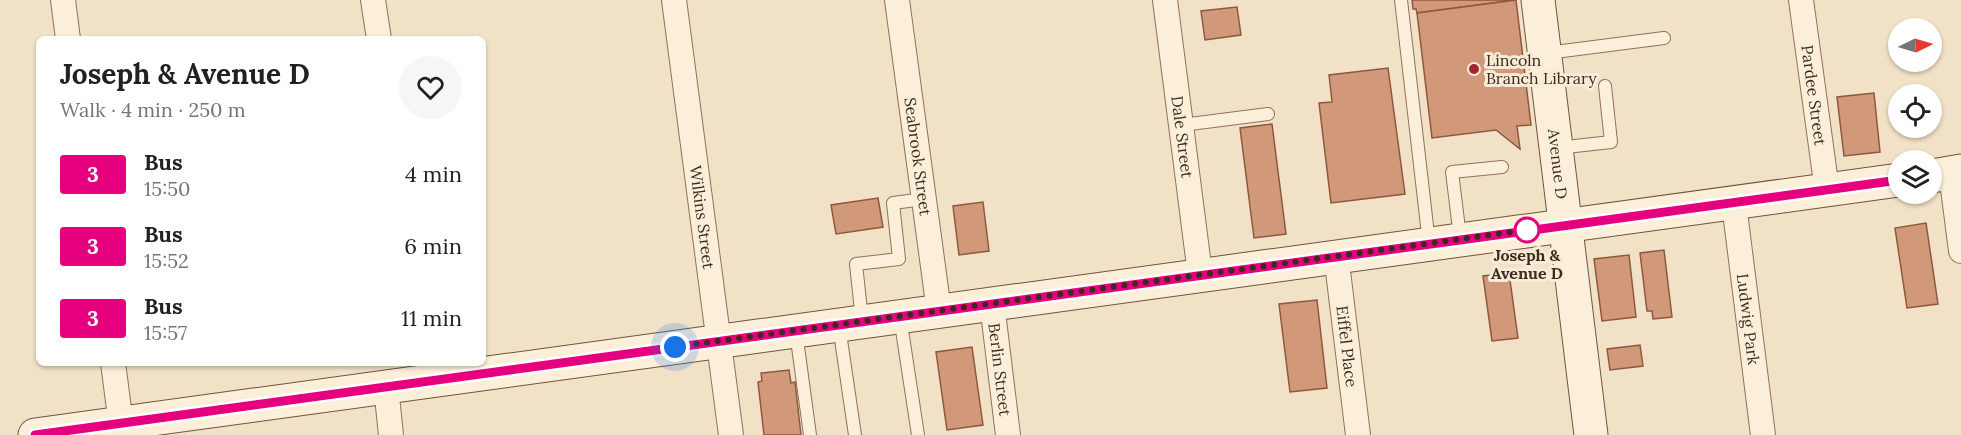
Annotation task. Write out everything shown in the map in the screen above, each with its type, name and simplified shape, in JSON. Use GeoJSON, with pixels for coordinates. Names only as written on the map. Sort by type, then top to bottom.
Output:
{"type":"FeatureCollection","features":[{"type":"Feature","properties":{"kind":"main road","name":"Avenue D"},"geometry":{"type":"LineString","coordinates":[[1538,0],[1591,435]]}},
{"type":"Feature","properties":{"kind":"main road"},"geometry":{"type":"LineString","coordinates":[[486,366],[720,341],[1336,255],[1734,204],[1888,182]]}},
{"type":"Feature","properties":{"kind":"main road"},"geometry":{"type":"LineString","coordinates":[[35,435],[386,387],[425,372],[482,366]]}},
{"type":"Feature","properties":{"kind":"street"},"geometry":{"type":"LineString","coordinates":[[63,0],[68,36]]}},
{"type":"Feature","properties":{"kind":"street"},"geometry":{"type":"LineString","coordinates":[[374,0],[379,36]]}},
{"type":"Feature","properties":{"kind":"street","name":"Wilkins Street"},"geometry":{"type":"LineString","coordinates":[[674,0],[731,435]]}},
{"type":"Feature","properties":{"kind":"street","name":"Seabrook Street"},"geometry":{"type":"LineString","coordinates":[[897,0],[939,311]]}},
{"type":"Feature","properties":{"kind":"street","name":"Dale Street"},"geometry":{"type":"LineString","coordinates":[[1165,0],[1200,274]]}},
{"type":"Feature","properties":{"kind":"street","name":"Pardee Street"},"geometry":{"type":"LineString","coordinates":[[1801,0],[1827,190]]}},
{"type":"Feature","properties":{"kind":"street"},"geometry":{"type":"LineString","coordinates":[[1948,173],[1961,251]]}},
{"type":"Feature","properties":{"kind":"street","name":"Ludwig Park"},"geometry":{"type":"LineString","coordinates":[[1734,204],[1763,435]]}},
{"type":"Feature","properties":{"kind":"street","name":"Eiffel Place"},"geometry":{"type":"LineString","coordinates":[[1336,255],[1358,435]]}},
{"type":"Feature","properties":{"kind":"street","name":"Berlin Street"},"geometry":{"type":"LineString","coordinates":[[992,304],[1008,435]]}},
{"type":"Feature","properties":{"kind":"street"},"geometry":{"type":"LineString","coordinates":[[113,366],[121,424]]}},
{"type":"Feature","properties":{"kind":"street"},"geometry":{"type":"LineString","coordinates":[[386,387],[391,435]]}},
{"type":"Feature","properties":{"kind":"lane"},"geometry":{"type":"LineString","coordinates":[[1401,0],[1444,241]]}},
{"type":"Feature","properties":{"kind":"lane"},"geometry":{"type":"LineString","coordinates":[[1545,53],[1664,38]]}},
{"type":"Feature","properties":{"kind":"lane"},"geometry":{"type":"LineString","coordinates":[[1556,149],[1611,141],[1605,86]]}},
{"type":"Feature","properties":{"kind":"lane"},"geometry":{"type":"LineString","coordinates":[[1182,125],[1268,114]]}},
{"type":"Feature","properties":{"kind":"lane"},"geometry":{"type":"LineString","coordinates":[[1444,241],[1452,172],[1502,167]]}},
{"type":"Feature","properties":{"kind":"lane"},"geometry":{"type":"LineString","coordinates":[[855,435],[851,323],[856,264],[899,259],[893,203],[924,199]]}},
{"type":"Feature","properties":{"kind":"lane"},"geometry":{"type":"LineString","coordinates":[[900,316],[918,435]]}},
{"type":"Feature","properties":{"kind":"lane"},"geometry":{"type":"LineString","coordinates":[[796,330],[810,435]]}},
{"type":"Feature","properties":{"kind":"building"},"geometry":{"type":"Polygon","coordinates":[[[1412,0],[1516,0],[1417,13],[1416,9],[1413,9],[1412,0]]]}},
{"type":"Feature","properties":{"kind":"building","name":"Lincoln Branch Library"},"geometry":{"type":"Polygon","coordinates":[[[1516,0],[1531,125],[1517,126],[1520,149],[1496,130],[1432,138],[1417,13],[1516,0]]]}},
{"type":"Feature","properties":{"kind":"building"},"geometry":{"type":"Polygon","coordinates":[[[1237,7],[1241,35],[1205,40],[1201,11],[1237,7]]]}},
{"type":"Feature","properties":{"kind":"building"},"geometry":{"type":"Polygon","coordinates":[[[1388,68],[1405,194],[1331,203],[1319,103],[1332,102],[1329,75],[1388,68]]]}},
{"type":"Feature","properties":{"kind":"building"},"geometry":{"type":"Polygon","coordinates":[[[1874,93],[1880,152],[1844,156],[1837,97],[1874,93]]]}},
{"type":"Feature","properties":{"kind":"building"},"geometry":{"type":"Polygon","coordinates":[[[1272,124],[1286,234],[1254,238],[1240,128],[1272,124]]]}},
{"type":"Feature","properties":{"kind":"building"},"geometry":{"type":"Polygon","coordinates":[[[878,198],[883,227],[836,234],[831,205],[878,198]]]}},
{"type":"Feature","properties":{"kind":"building"},"geometry":{"type":"Polygon","coordinates":[[[983,202],[989,251],[959,255],[953,206],[983,202]]]}},
{"type":"Feature","properties":{"kind":"building"},"geometry":{"type":"Polygon","coordinates":[[[1926,223],[1938,304],[1907,308],[1895,228],[1926,223]]]}},
{"type":"Feature","properties":{"kind":"building"},"geometry":{"type":"Polygon","coordinates":[[[1664,250],[1672,317],[1653,319],[1652,311],[1647,311],[1640,253],[1664,250]]]}},
{"type":"Feature","properties":{"kind":"building"},"geometry":{"type":"Polygon","coordinates":[[[1629,255],[1636,317],[1602,321],[1594,259],[1629,255]]]}},
{"type":"Feature","properties":{"kind":"building"},"geometry":{"type":"Polygon","coordinates":[[[1509,273],[1518,338],[1492,341],[1483,276],[1509,273]]]}},
{"type":"Feature","properties":{"kind":"building"},"geometry":{"type":"Polygon","coordinates":[[[1317,300],[1327,388],[1290,392],[1279,304],[1317,300]]]}},
{"type":"Feature","properties":{"kind":"building"},"geometry":{"type":"Polygon","coordinates":[[[1640,345],[1643,366],[1610,370],[1607,349],[1640,345]]]}},
{"type":"Feature","properties":{"kind":"building"},"geometry":{"type":"Polygon","coordinates":[[[972,347],[983,425],[947,430],[936,352],[972,347]]]}},
{"type":"Feature","properties":{"kind":"building"},"geometry":{"type":"Polygon","coordinates":[[[789,370],[791,383],[795,382],[801,435],[764,435],[758,382],[762,381],[761,373],[789,370]]]}},
{"type":"Feature","properties":{"kind":"bus line","name":"3"},"geometry":{"type":"LineString","coordinates":[[35,435],[1336,255],[1734,204],[1888,182]]}},
{"type":"Feature","properties":{"kind":"place","name":"Lincoln Branch Library"},"geometry":{"type":"Point","coordinates":[1474,69]}},
{"type":"Feature","properties":{"kind":"place","name":"Joseph & Avenue D"},"geometry":{"type":"Point","coordinates":[1527,230]}},
{"type":"Feature","properties":{"kind":"route"},"geometry":{"type":"LineString","coordinates":[[675,347],[1527,230]]}}]}
